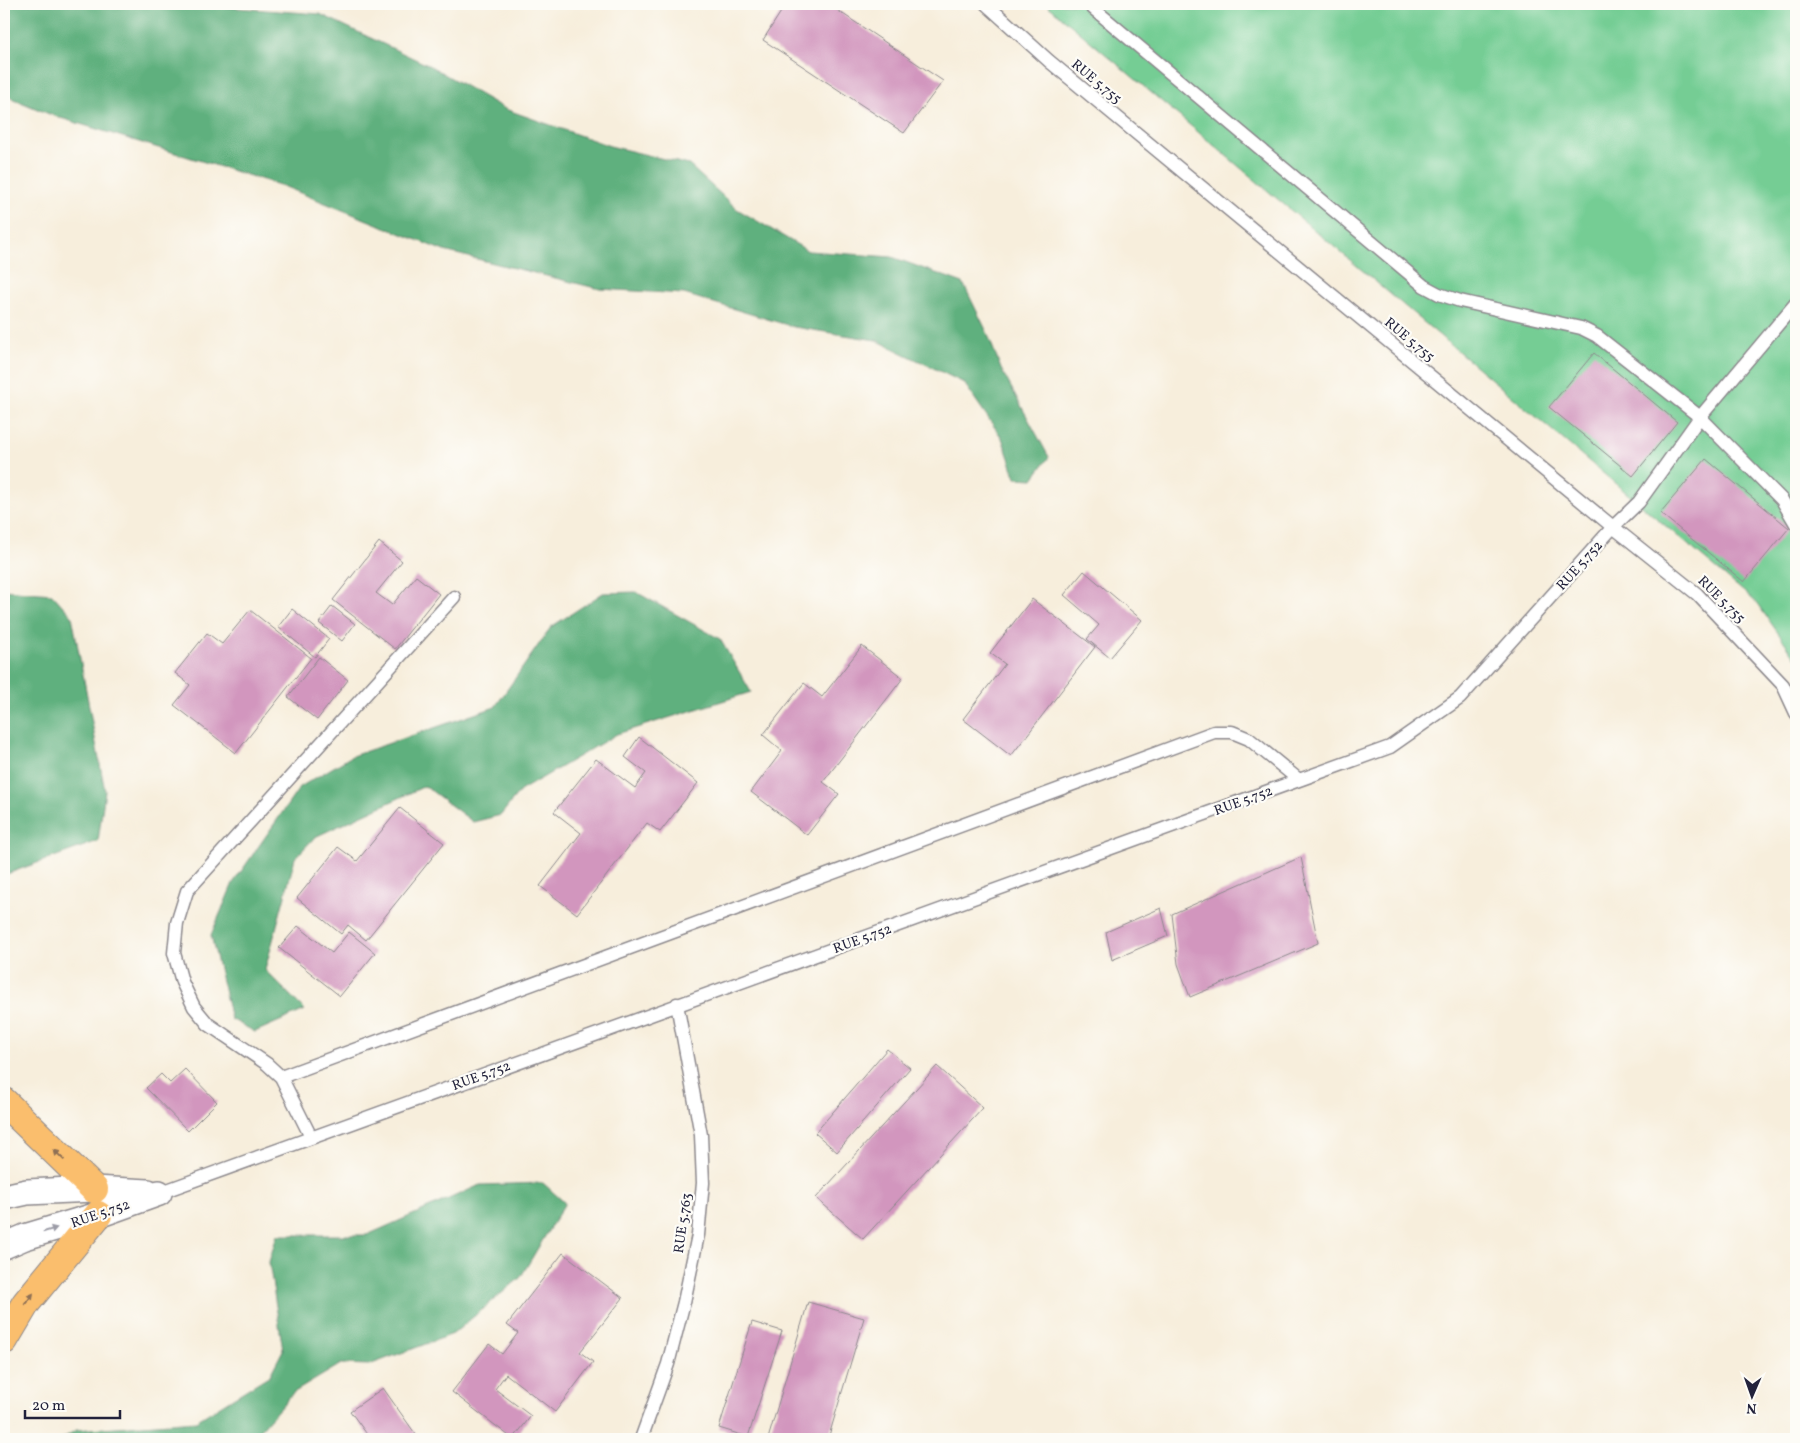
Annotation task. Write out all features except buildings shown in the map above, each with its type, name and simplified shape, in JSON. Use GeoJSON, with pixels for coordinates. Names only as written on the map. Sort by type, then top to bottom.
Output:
{"type":"FeatureCollection","features":[{"type":"Feature","properties":{"kind":"highway"},"geometry":{"type":"LineString","coordinates":[[4,1102],[94,1189]]}},
{"type":"Feature","properties":{"kind":"highway"},"geometry":{"type":"LineString","coordinates":[[4,1340],[26,1303],[98,1215]]}},
{"type":"Feature","properties":{"kind":"street"},"geometry":{"type":"LineString","coordinates":[[4,1197],[28,1192],[94,1189],[159,1193]]}},
{"type":"Feature","properties":{"kind":"street","name":"RUE 5.752"},"geometry":{"type":"LineString","coordinates":[[4,1246],[25,1237],[98,1215],[159,1193]]}},
{"type":"Feature","properties":{"kind":"lane","name":"RUE 5.755"},"geometry":{"type":"LineString","coordinates":[[986,4],[1049,61],[1613,527],[1697,594],[1783,685],[1796,714]]}},
{"type":"Feature","properties":{"kind":"lane"},"geometry":{"type":"LineString","coordinates":[[1088,4],[1424,286],[1439,294],[1581,328],[1597,336],[1700,417],[1782,500],[1796,524]]}},
{"type":"Feature","properties":{"kind":"lane","name":"RUE 5.752"},"geometry":{"type":"LineString","coordinates":[[159,1193],[1390,747],[1460,698],[1613,527],[1639,502],[1700,417],[1796,303]]}},
{"type":"Feature","properties":{"kind":"lane"},"geometry":{"type":"LineString","coordinates":[[311,1137],[281,1077],[267,1064],[208,1024],[194,1007],[182,982],[174,954],[177,923],[187,891],[454,597]]}},
{"type":"Feature","properties":{"kind":"lane"},"geometry":{"type":"LineString","coordinates":[[281,1077],[1214,732],[1232,732],[1249,739],[1299,780]]}},
{"type":"Feature","properties":{"kind":"lane","name":"RUE 5.763"},"geometry":{"type":"LineString","coordinates":[[641,1439],[668,1364],[684,1302],[698,1235],[703,1183],[701,1135],[677,1004]]}},
{"type":"Feature","properties":{"kind":"green space"},"geometry":{"type":"Polygon","coordinates":[[[4,4],[198,4],[320,14],[432,67],[505,109],[610,146],[689,165],[737,209],[808,251],[892,257],[963,283],[987,332],[1001,369],[1049,457],[1033,479],[1016,478],[1002,438],[964,383],[876,340],[794,327],[684,294],[600,289],[444,251],[283,186],[54,116],[4,95],[4,4]]]}},
{"type":"Feature","properties":{"kind":"green space"},"geometry":{"type":"Polygon","coordinates":[[[1046,4],[1796,4],[1796,658],[1756,602],[1046,4]]]}},
{"type":"Feature","properties":{"kind":"green space"},"geometry":{"type":"Polygon","coordinates":[[[4,590],[52,594],[72,616],[105,791],[98,841],[4,875],[4,590]]]}},
{"type":"Feature","properties":{"kind":"green space"},"geometry":{"type":"Polygon","coordinates":[[[636,592],[720,639],[751,692],[617,734],[520,791],[501,815],[473,822],[425,786],[315,837],[295,858],[265,970],[305,1010],[255,1032],[231,1019],[211,935],[233,883],[300,787],[352,756],[495,707],[551,627],[603,593],[636,592]]]}},
{"type":"Feature","properties":{"kind":"green space"},"geometry":{"type":"Polygon","coordinates":[[[543,1183],[565,1203],[520,1278],[453,1334],[369,1365],[341,1364],[293,1393],[252,1439],[62,1439],[76,1430],[196,1421],[270,1375],[283,1350],[269,1262],[277,1235],[367,1235],[480,1185],[543,1183]]]}}]}
